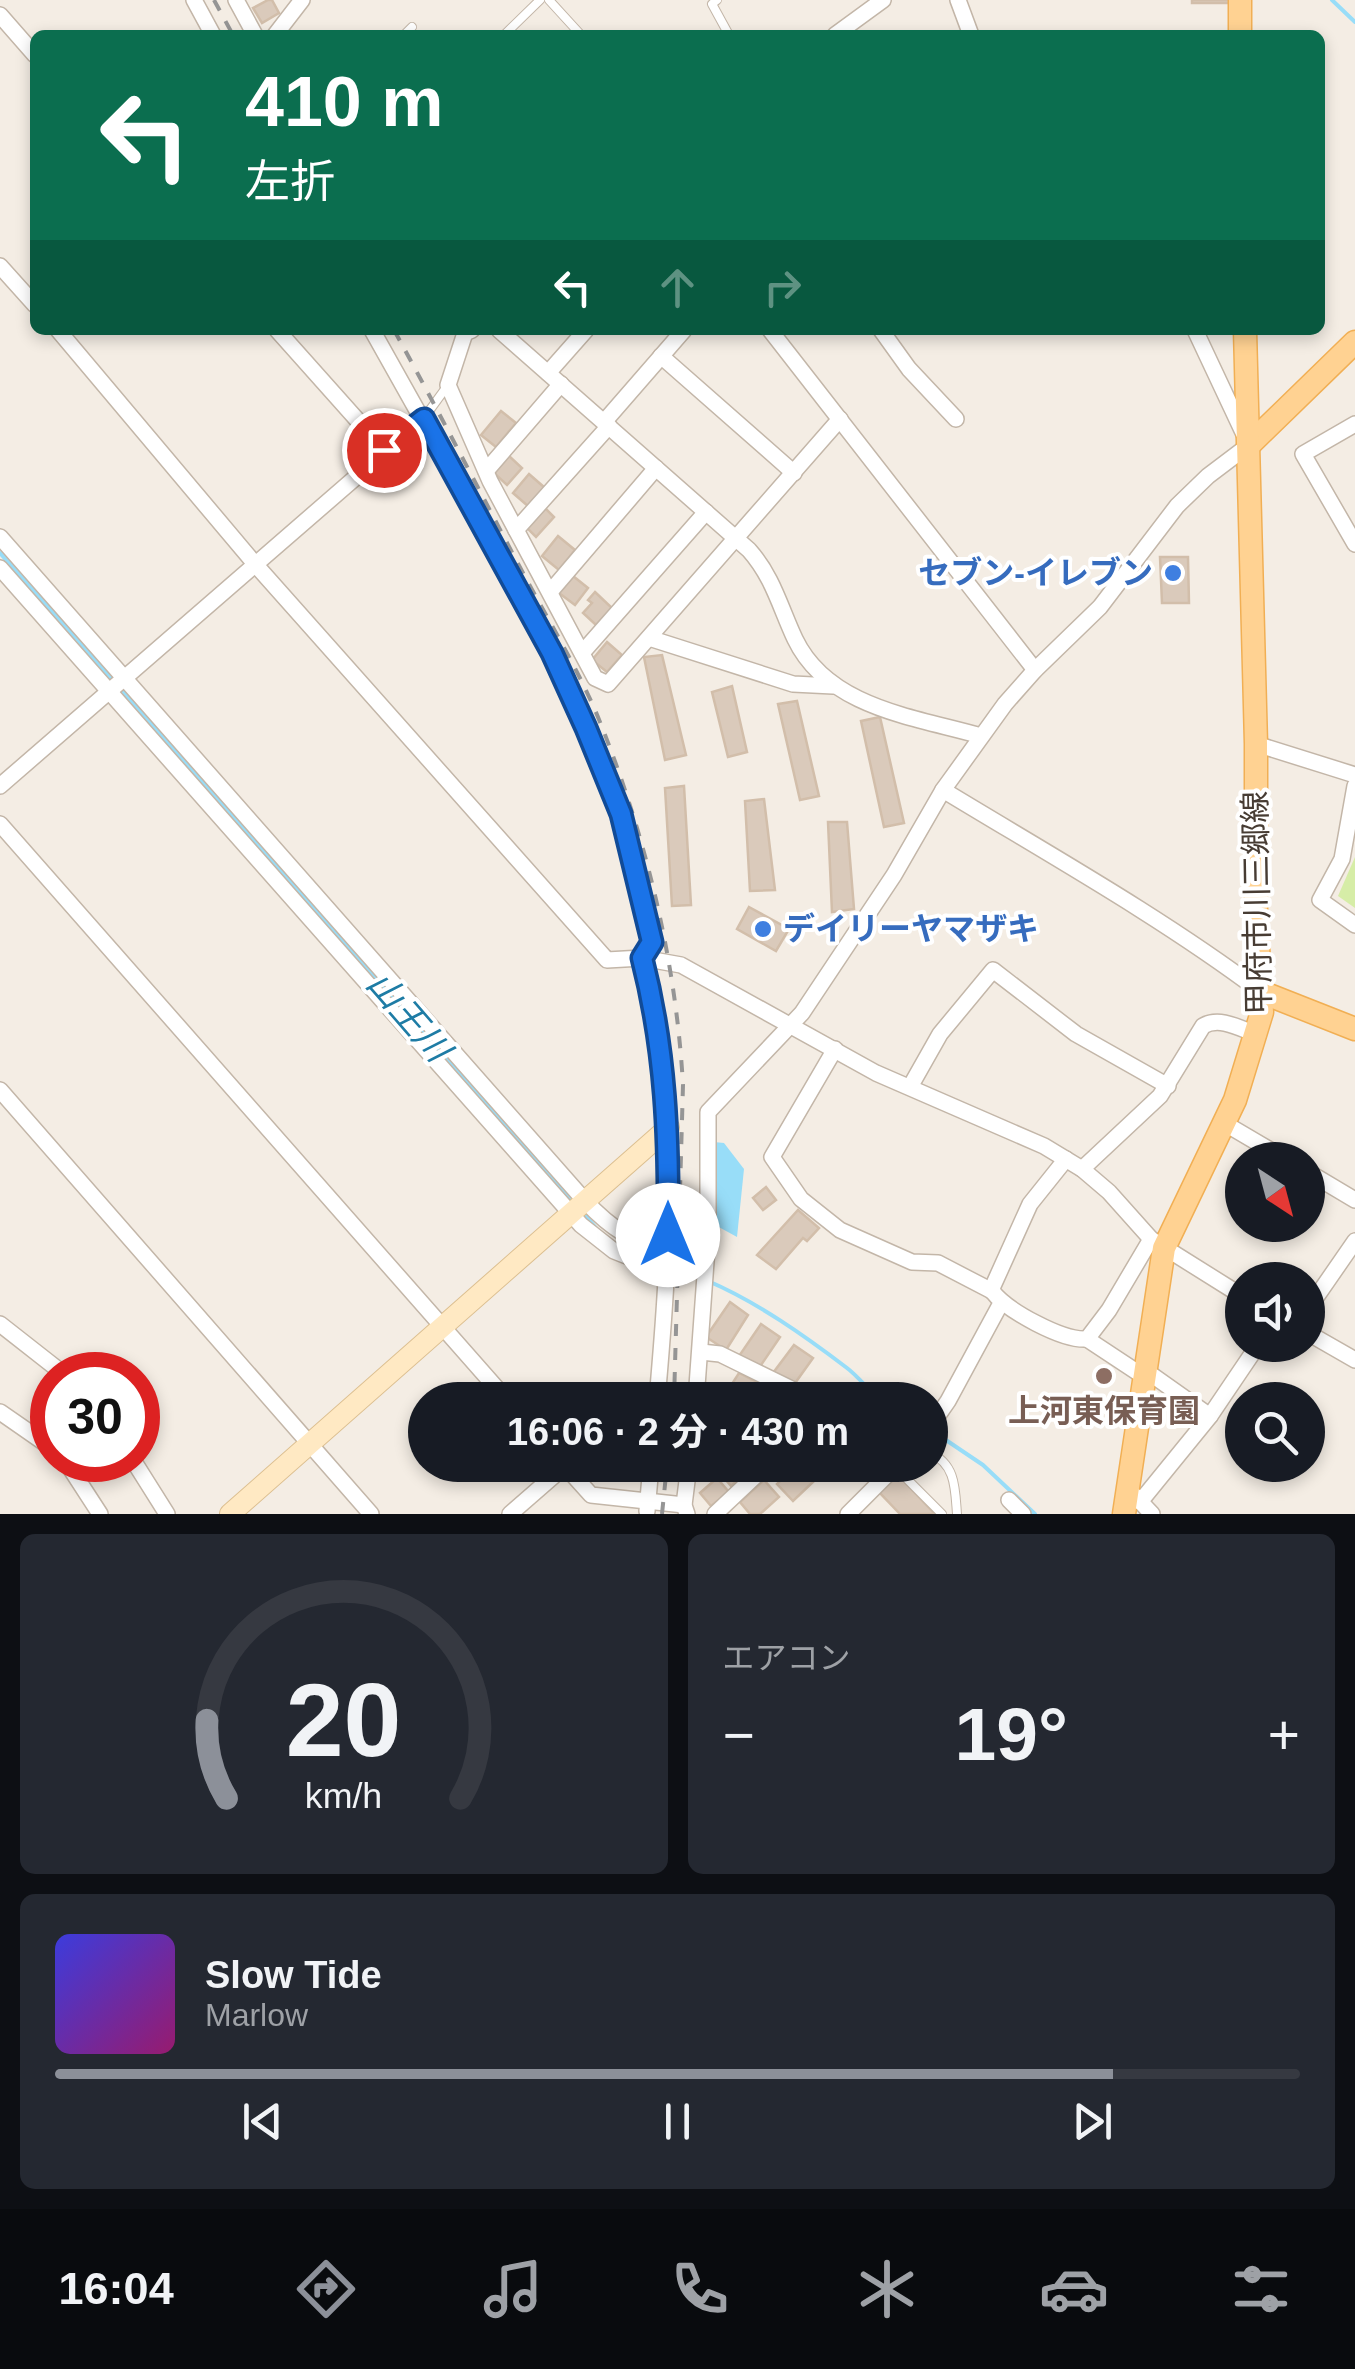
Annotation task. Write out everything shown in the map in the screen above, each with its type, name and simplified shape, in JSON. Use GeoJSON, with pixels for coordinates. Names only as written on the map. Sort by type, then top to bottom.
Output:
{"type":"FeatureCollection","features":[{"type":"Feature","properties":{"kind":"main road"},"geometry":{"type":"LineString","coordinates":[[1240,0],[1240,30]]}},
{"type":"Feature","properties":{"kind":"main road","name":"甲府市川三郷線"},"geometry":{"type":"LineString","coordinates":[[1136,1505],[1144,1373],[1158,1244],[1224,1122],[1258,1035],[1262,1012],[1256,914],[1256,744],[1245,335]]}},
{"type":"Feature","properties":{"kind":"main road"},"geometry":{"type":"LineString","coordinates":[[1248,445],[1355,342]]}},
{"type":"Feature","properties":{"kind":"main road"},"geometry":{"type":"LineString","coordinates":[[1261,992],[1355,1028]]}},
{"type":"Feature","properties":{"kind":"street"},"geometry":{"type":"LineString","coordinates":[[194,0],[210,30]]}},
{"type":"Feature","properties":{"kind":"street"},"geometry":{"type":"LineString","coordinates":[[236,0],[252,30]]}},
{"type":"Feature","properties":{"kind":"street"},"geometry":{"type":"LineString","coordinates":[[280,30],[302,0]]}},
{"type":"Feature","properties":{"kind":"street"},"geometry":{"type":"LineString","coordinates":[[842,30],[883,0]]}},
{"type":"Feature","properties":{"kind":"street"},"geometry":{"type":"LineString","coordinates":[[958,0],[968,30]]}},
{"type":"Feature","properties":{"kind":"street"},"geometry":{"type":"LineString","coordinates":[[0,16],[30,49]]}},
{"type":"Feature","properties":{"kind":"street"},"geometry":{"type":"LineString","coordinates":[[0,266],[30,299]]}},
{"type":"Feature","properties":{"kind":"street"},"geometry":{"type":"LineString","coordinates":[[62,335],[255,564],[599,954],[607,960],[642,958],[680,965],[910,1087],[1044,1146],[1082,1169],[1109,1192],[1158,1244],[1225,1285]]}},
{"type":"Feature","properties":{"kind":"street"},"geometry":{"type":"LineString","coordinates":[[281,335],[384,450]]}},
{"type":"Feature","properties":{"kind":"street"},"geometry":{"type":"LineString","coordinates":[[375,335],[552,653],[621,814],[652,942],[642,958],[657,1015],[669,1126],[668,1261],[658,1382]]}},
{"type":"Feature","properties":{"kind":"street"},"geometry":{"type":"LineString","coordinates":[[464,335],[448,385],[516,530],[596,678],[608,684],[840,420]]}},
{"type":"Feature","properties":{"kind":"street"},"geometry":{"type":"LineString","coordinates":[[505,335],[764,566],[796,641],[832,686],[858,700],[982,736]]}},
{"type":"Feature","properties":{"kind":"street"},"geometry":{"type":"LineString","coordinates":[[486,471],[583,335]]}},
{"type":"Feature","properties":{"kind":"street"},"geometry":{"type":"LineString","coordinates":[[516,530],[680,335]]}},
{"type":"Feature","properties":{"kind":"street"},"geometry":{"type":"LineString","coordinates":[[774,335],[1034,670]]}},
{"type":"Feature","properties":{"kind":"street"},"geometry":{"type":"LineString","coordinates":[[885,335],[909,369],[956,419]]}},
{"type":"Feature","properties":{"kind":"street"},"geometry":{"type":"LineString","coordinates":[[698,1382],[706,1278],[708,1112],[792,1024],[894,876],[943,790],[1034,670],[1100,607],[1176,506],[1248,445],[1197,335]]}},
{"type":"Feature","properties":{"kind":"street"},"geometry":{"type":"LineString","coordinates":[[661,356],[794,473]]}},
{"type":"Feature","properties":{"kind":"street"},"geometry":{"type":"LineString","coordinates":[[0,786],[424,419]]}},
{"type":"Feature","properties":{"kind":"street"},"geometry":{"type":"LineString","coordinates":[[1355,424],[1303,454],[1355,544]]}},
{"type":"Feature","properties":{"kind":"street"},"geometry":{"type":"LineString","coordinates":[[550,592],[656,468]]}},
{"type":"Feature","properties":{"kind":"street"},"geometry":{"type":"LineString","coordinates":[[582,653],[706,512]]}},
{"type":"Feature","properties":{"kind":"street"},"geometry":{"type":"LineString","coordinates":[[0,537],[116,683],[578,1206],[668,1261]]}},
{"type":"Feature","properties":{"kind":"street"},"geometry":{"type":"LineString","coordinates":[[0,568],[116,683]]}},
{"type":"Feature","properties":{"kind":"street"},"geometry":{"type":"LineString","coordinates":[[650,638],[793,684],[832,686]]}},
{"type":"Feature","properties":{"kind":"street"},"geometry":{"type":"LineString","coordinates":[[1256,744],[1355,775]]}},
{"type":"Feature","properties":{"kind":"street"},"geometry":{"type":"LineString","coordinates":[[1355,786],[1342,859],[1320,900],[1355,925]]}},
{"type":"Feature","properties":{"kind":"street"},"geometry":{"type":"LineString","coordinates":[[943,790],[1222,962],[1261,992]]}},
{"type":"Feature","properties":{"kind":"street"},"geometry":{"type":"LineString","coordinates":[[0,824],[491,1382]]}},
{"type":"Feature","properties":{"kind":"street"},"geometry":{"type":"LineString","coordinates":[[910,1087],[940,1034],[993,970],[1076,1034],[1168,1086]]}},
{"type":"Feature","properties":{"kind":"street"},"geometry":{"type":"LineString","coordinates":[[1082,1169],[1168,1086],[1204,1026],[1222,1022],[1258,1035]]}},
{"type":"Feature","properties":{"kind":"street"},"geometry":{"type":"LineString","coordinates":[[835,1049],[772,1156],[801,1199],[840,1230],[912,1262],[938,1262],[1063,1336],[1088,1339],[1210,1416]]}},
{"type":"Feature","properties":{"kind":"street"},"geometry":{"type":"LineString","coordinates":[[0,1090],[371,1514]]}},
{"type":"Feature","properties":{"kind":"street"},"geometry":{"type":"LineString","coordinates":[[1224,1122],[1257,1142]]}},
{"type":"Feature","properties":{"kind":"street"},"geometry":{"type":"LineString","coordinates":[[230,1514],[669,1126]]}},
{"type":"Feature","properties":{"kind":"street"},"geometry":{"type":"LineString","coordinates":[[948,1393],[997,1297],[1030,1204],[1066,1159]]}},
{"type":"Feature","properties":{"kind":"street"},"geometry":{"type":"LineString","coordinates":[[1325,1182],[1355,1200]]}},
{"type":"Feature","properties":{"kind":"street"},"geometry":{"type":"LineString","coordinates":[[578,1206],[591,1234],[614,1250],[668,1261]]}},
{"type":"Feature","properties":{"kind":"street"},"geometry":{"type":"LineString","coordinates":[[1325,1284],[1355,1241]]}},
{"type":"Feature","properties":{"kind":"street"},"geometry":{"type":"LineString","coordinates":[[1088,1339],[1158,1244]]}},
{"type":"Feature","properties":{"kind":"street"},"geometry":{"type":"LineString","coordinates":[[0,1324],[36,1352]]}},
{"type":"Feature","properties":{"kind":"street"},"geometry":{"type":"LineString","coordinates":[[1325,1343],[1355,1360]]}},
{"type":"Feature","properties":{"kind":"street"},"geometry":{"type":"LineString","coordinates":[[702,1352],[720,1354],[777,1382]]}},
{"type":"Feature","properties":{"kind":"street"},"geometry":{"type":"LineString","coordinates":[[1136,1505],[1210,1416],[1247,1362]]}},
{"type":"Feature","properties":{"kind":"street"},"geometry":{"type":"LineString","coordinates":[[0,1412],[30,1433]]}},
{"type":"Feature","properties":{"kind":"street"},"geometry":{"type":"LineString","coordinates":[[79,1482],[100,1514]]}},
{"type":"Feature","properties":{"kind":"street"},"geometry":{"type":"LineString","coordinates":[[147,1482],[167,1514]]}},
{"type":"Feature","properties":{"kind":"street"},"geometry":{"type":"LineString","coordinates":[[510,1514],[546,1482]]}},
{"type":"Feature","properties":{"kind":"street"},"geometry":{"type":"LineString","coordinates":[[578,1482],[591,1496],[647,1509],[685,1510],[687,1482]]}},
{"type":"Feature","properties":{"kind":"street"},"geometry":{"type":"LineString","coordinates":[[647,1509],[649,1482]]}},
{"type":"Feature","properties":{"kind":"street"},"geometry":{"type":"LineString","coordinates":[[715,1514],[749,1482]]}},
{"type":"Feature","properties":{"kind":"street"},"geometry":{"type":"LineString","coordinates":[[848,1514],[880,1482]]}},
{"type":"Feature","properties":{"kind":"street"},"geometry":{"type":"LineString","coordinates":[[1009,1500],[1023,1514]]}},
{"type":"Feature","properties":{"kind":"lane"},"geometry":{"type":"LineString","coordinates":[[509,30],[540,0]]}},
{"type":"Feature","properties":{"kind":"lane"},"geometry":{"type":"LineString","coordinates":[[550,0],[577,30]]}},
{"type":"Feature","properties":{"kind":"lane"},"geometry":{"type":"LineString","coordinates":[[718,0],[712,4],[727,30]]}},
{"type":"Feature","properties":{"kind":"lane"},"geometry":{"type":"LineString","coordinates":[[409,30],[412,27]]}},
{"type":"Feature","properties":{"kind":"lane"},"geometry":{"type":"LineString","coordinates":[[424,419],[448,385]]}},
{"type":"Feature","properties":{"kind":"lane"},"geometry":{"type":"LineString","coordinates":[[948,1466],[957,1514]]}},
{"type":"Feature","properties":{"kind":"lane"},"geometry":{"type":"LineString","coordinates":[[910,1482],[942,1514]]}},
{"type":"Feature","properties":{"kind":"green space"},"geometry":{"type":"Polygon","coordinates":[[[1355,857],[1355,908],[1338,896],[1355,857]]]}},
{"type":"Feature","properties":{"kind":"water"},"geometry":{"type":"Polygon","coordinates":[[[714,1142],[724,1143],[744,1169],[737,1237],[717,1226],[714,1142]]]}},
{"type":"Feature","properties":{"kind":"building"},"geometry":{"type":"Polygon","coordinates":[[[272,0],[279,13],[262,23],[253,8],[272,0]]]}},
{"type":"Feature","properties":{"kind":"building"},"geometry":{"type":"Polygon","coordinates":[[[1230,0],[1230,3],[1192,3],[1230,0]]]}},
{"type":"Feature","properties":{"kind":"building"},"geometry":{"type":"Polygon","coordinates":[[[501,411],[516,423],[496,447],[481,435],[501,411]]]}},
{"type":"Feature","properties":{"kind":"building"},"geometry":{"type":"Polygon","coordinates":[[[509,456],[522,468],[507,485],[494,473],[509,456]]]}},
{"type":"Feature","properties":{"kind":"building"},"geometry":{"type":"Polygon","coordinates":[[[529,474],[545,488],[529,507],[513,493],[529,474]]]}},
{"type":"Feature","properties":{"kind":"building"},"geometry":{"type":"Polygon","coordinates":[[[544,507],[554,517],[536,537],[526,527],[544,507]]]}},
{"type":"Feature","properties":{"kind":"building"},"geometry":{"type":"Polygon","coordinates":[[[558,536],[575,550],[559,570],[542,556],[558,536]]]}},
{"type":"Feature","properties":{"kind":"building"},"geometry":{"type":"Polygon","coordinates":[[[1160,557],[1188,557],[1189,603],[1162,603],[1160,557]]]}},
{"type":"Feature","properties":{"kind":"building"},"geometry":{"type":"Polygon","coordinates":[[[573,576],[588,588],[575,605],[559,593],[573,576]]]}},
{"type":"Feature","properties":{"kind":"building"},"geometry":{"type":"Polygon","coordinates":[[[595,592],[612,608],[596,625],[583,613],[595,592]]]}},
{"type":"Feature","properties":{"kind":"building"},"geometry":{"type":"Polygon","coordinates":[[[607,642],[622,655],[607,672],[592,660],[607,642]]]}},
{"type":"Feature","properties":{"kind":"building"},"geometry":{"type":"Polygon","coordinates":[[[662,655],[686,755],[665,760],[644,657],[662,655]]]}},
{"type":"Feature","properties":{"kind":"building"},"geometry":{"type":"Polygon","coordinates":[[[732,686],[747,752],[728,757],[712,692],[732,686]]]}},
{"type":"Feature","properties":{"kind":"building"},"geometry":{"type":"Polygon","coordinates":[[[797,701],[819,796],[800,800],[778,704],[797,701]]]}},
{"type":"Feature","properties":{"kind":"building"},"geometry":{"type":"Polygon","coordinates":[[[880,717],[904,823],[884,827],[861,721],[880,717]]]}},
{"type":"Feature","properties":{"kind":"building"},"geometry":{"type":"Polygon","coordinates":[[[684,786],[691,905],[672,906],[665,788],[684,786]]]}},
{"type":"Feature","properties":{"kind":"building"},"geometry":{"type":"Polygon","coordinates":[[[764,799],[775,890],[750,891],[745,801],[764,799]]]}},
{"type":"Feature","properties":{"kind":"building"},"geometry":{"type":"Polygon","coordinates":[[[828,822],[847,822],[854,909],[832,912],[828,822]]]}},
{"type":"Feature","properties":{"kind":"building","name":"デイリーヤマザキ"},"geometry":{"type":"Polygon","coordinates":[[[749,907],[789,929],[776,951],[737,929],[749,907]]]}},
{"type":"Feature","properties":{"kind":"building"},"geometry":{"type":"Polygon","coordinates":[[[766,1187],[776,1200],[763,1210],[753,1198],[766,1187]]]}},
{"type":"Feature","properties":{"kind":"building"},"geometry":{"type":"Polygon","coordinates":[[[798,1210],[819,1228],[807,1241],[803,1238],[776,1269],[757,1255],[798,1210]]]}},
{"type":"Feature","properties":{"kind":"building"},"geometry":{"type":"Polygon","coordinates":[[[730,1302],[748,1315],[726,1350],[706,1337],[730,1302]]]}},
{"type":"Feature","properties":{"kind":"building"},"geometry":{"type":"Polygon","coordinates":[[[761,1324],[780,1337],[757,1371],[737,1359],[761,1324]]]}},
{"type":"Feature","properties":{"kind":"building"},"geometry":{"type":"Polygon","coordinates":[[[794,1345],[813,1358],[796,1382],[787,1382],[773,1373],[794,1345]]]}},
{"type":"Feature","properties":{"kind":"building"},"geometry":{"type":"Polygon","coordinates":[[[739,1373],[757,1382],[733,1382],[739,1373]]]}},
{"type":"Feature","properties":{"kind":"building"},"geometry":{"type":"Polygon","coordinates":[[[712,1482],[720,1482],[729,1492],[711,1506],[700,1493],[712,1482]]]}},
{"type":"Feature","properties":{"kind":"building"},"geometry":{"type":"Polygon","coordinates":[[[762,1482],[779,1497],[760,1514],[750,1514],[740,1502],[762,1482]]]}},
{"type":"Feature","properties":{"kind":"building"},"geometry":{"type":"Polygon","coordinates":[[[779,1482],[813,1482],[793,1501],[779,1482]]]}},
{"type":"Feature","properties":{"kind":"building"},"geometry":{"type":"Polygon","coordinates":[[[890,1482],[905,1482],[935,1514],[900,1514],[879,1492],[890,1482]]]}},
{"type":"Feature","properties":{"kind":"waterway"},"geometry":{"type":"LineString","coordinates":[[1332,0],[1355,22]]}},
{"type":"Feature","properties":{"kind":"waterway","name":"山王川"},"geometry":{"type":"LineString","coordinates":[[0,553],[114,681]]}},
{"type":"Feature","properties":{"kind":"waterway","name":"山王川"},"geometry":{"type":"LineString","coordinates":[[120,688],[573,1202]]}},
{"type":"Feature","properties":{"kind":"waterway","name":"山王川"},"geometry":{"type":"LineString","coordinates":[[583,1213],[596,1228]]}},
{"type":"Feature","properties":{"kind":"waterway","name":"山王川"},"geometry":{"type":"LineString","coordinates":[[616,1243],[649,1257]]}},
{"type":"Feature","properties":{"kind":"waterway","name":"山王川"},"geometry":{"type":"LineString","coordinates":[[671,1266],[699,1278]]}},
{"type":"Feature","properties":{"kind":"waterway","name":"山王川"},"geometry":{"type":"LineString","coordinates":[[708,1281],[797,1332],[861,1382]]}},
{"type":"Feature","properties":{"kind":"waterway","name":"山王川"},"geometry":{"type":"LineString","coordinates":[[948,1441],[983,1465],[1035,1514]]}},
{"type":"Feature","properties":{"kind":"railway"},"geometry":{"type":"LineString","coordinates":[[214,0],[230,30]]}},
{"type":"Feature","properties":{"kind":"railway"},"geometry":{"type":"LineString","coordinates":[[397,335],[583,684],[616,766],[645,855],[674,992],[683,1085],[675,1382]]}},
{"type":"Feature","properties":{"kind":"railway"},"geometry":{"type":"LineString","coordinates":[[662,1514],[665,1482]]}},
{"type":"Feature","properties":{"kind":"place","name":"セブン-イレブン"},"geometry":{"type":"Point","coordinates":[1173,573]}},
{"type":"Feature","properties":{"kind":"place","name":"デイリーヤマザキ"},"geometry":{"type":"Point","coordinates":[763,929]}},
{"type":"Feature","properties":{"kind":"place","name":"上河東保育園"},"geometry":{"type":"Point","coordinates":[1104,1376]}},
{"type":"Feature","properties":{"kind":"route"},"geometry":{"type":"LineString","coordinates":[[384,450],[424,419],[552,653],[621,814],[652,942],[642,958],[657,1015],[669,1126],[668,1235]]}}]}
